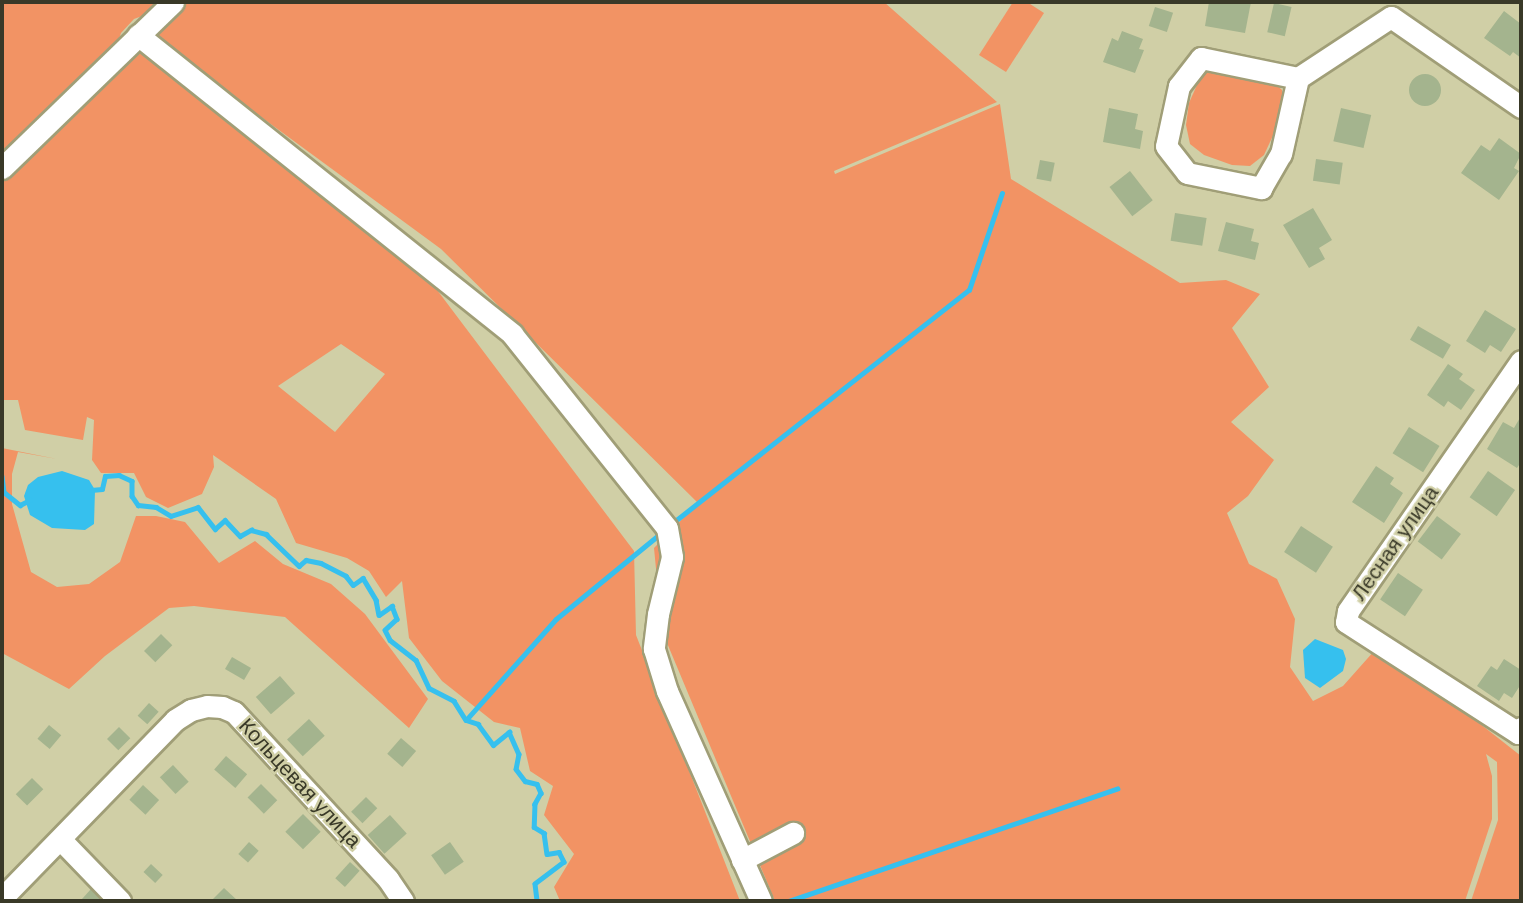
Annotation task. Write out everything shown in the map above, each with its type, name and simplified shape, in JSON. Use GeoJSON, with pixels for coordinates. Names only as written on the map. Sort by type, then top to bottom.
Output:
{"type":"FeatureCollection","features":[{"type":"Feature","properties":{"kind":"street"},"geometry":{"type":"LineString","coordinates":[[2,168],[173,2]]}},
{"type":"Feature","properties":{"kind":"street"},"geometry":{"type":"LineString","coordinates":[[1298,78],[1201,58],[1179,86],[1166,146],[1187,173],[1261,188],[1281,154],[1298,78],[1389,9],[1521,107]]}},
{"type":"Feature","properties":{"kind":"street"},"geometry":{"type":"LineString","coordinates":[[138,35],[512,334],[667,528],[672,557],[658,614],[654,649],[667,691],[761,901]]}},
{"type":"Feature","properties":{"kind":"street","name":"Лесная улица"},"geometry":{"type":"LineString","coordinates":[[1521,361],[1348,611],[1346,622],[1518,733],[1521,728]]}},
{"type":"Feature","properties":{"kind":"street","name":"Кольцевая улица"},"geometry":{"type":"LineString","coordinates":[[2,898],[175,720],[191,710],[222,707],[234,712],[388,879],[403,901]]}},
{"type":"Feature","properties":{"kind":"street"},"geometry":{"type":"LineString","coordinates":[[742,860],[793,833]]}},
{"type":"Feature","properties":{"kind":"street"},"geometry":{"type":"LineString","coordinates":[[61,839],[120,901]]}},
{"type":"Feature","properties":{"kind":"shaded area"},"geometry":{"type":"Polygon","coordinates":[[[2,2],[163,2],[153,12],[134,19],[121,33],[116,48],[2,156],[2,2]]]}},
{"type":"Feature","properties":{"kind":"shaded area"},"geometry":{"type":"Polygon","coordinates":[[[185,2],[884,2],[997,102],[834,171],[835,174],[1000,104],[1011,179],[1180,283],[1226,280],[1260,294],[1232,328],[1269,387],[1231,422],[1274,460],[1248,496],[1227,513],[1249,564],[1277,579],[1295,619],[1290,667],[1313,701],[1343,686],[1375,650],[1465,712],[1521,756],[1521,901],[1471,901],[1498,820],[1497,762],[1486,754],[1492,776],[1492,819],[1465,901],[775,901],[662,631],[654,548],[698,503],[441,249],[155,39],[151,33],[185,2]]]}},
{"type":"Feature","properties":{"kind":"shaded area"},"geometry":{"type":"Polygon","coordinates":[[[1013,2],[1027,2],[1044,13],[1006,72],[979,55],[1013,2]]]}},
{"type":"Feature","properties":{"kind":"shaded area"},"geometry":{"type":"Polygon","coordinates":[[[140,53],[422,270],[634,551],[636,635],[740,901],[560,901],[554,887],[574,854],[544,815],[553,786],[530,771],[520,728],[494,722],[442,681],[409,638],[402,581],[386,597],[369,571],[347,558],[296,543],[276,499],[213,455],[214,467],[202,494],[168,508],[146,497],[134,473],[101,473],[92,460],[94,420],[87,417],[83,440],[25,430],[18,400],[2,400],[2,175],[140,53]],[[341,344],[278,386],[335,432],[385,374],[341,344]]]}},
{"type":"Feature","properties":{"kind":"shaded area"},"geometry":{"type":"Polygon","coordinates":[[[1216,67],[1273,82],[1282,90],[1283,109],[1277,127],[1264,155],[1250,166],[1232,165],[1204,155],[1190,144],[1186,125],[1189,103],[1204,69],[1216,67]]]}},
{"type":"Feature","properties":{"kind":"shaded area"},"geometry":{"type":"Polygon","coordinates":[[[2,448],[57,459],[18,452],[12,474],[12,504],[31,572],[57,587],[89,584],[120,562],[136,516],[156,516],[185,522],[219,563],[255,541],[283,564],[331,584],[365,614],[428,699],[409,728],[285,617],[194,606],[169,608],[105,656],[69,689],[2,653],[2,448]]]}},
{"type":"Feature","properties":{"kind":"water"},"geometry":{"type":"Polygon","coordinates":[[[62,471],[89,480],[95,490],[94,524],[85,530],[52,528],[30,515],[24,496],[28,485],[38,477],[62,471]]]}},
{"type":"Feature","properties":{"kind":"water"},"geometry":{"type":"Polygon","coordinates":[[[1315,639],[1343,650],[1346,659],[1343,671],[1320,688],[1305,678],[1303,650],[1315,639]]]}},
{"type":"Feature","properties":{"kind":"building"},"geometry":{"type":"Polygon","coordinates":[[[1209,2],[1251,2],[1245,33],[1205,26],[1209,2]]]}},
{"type":"Feature","properties":{"kind":"building"},"geometry":{"type":"Polygon","coordinates":[[[1274,3],[1292,7],[1285,36],[1267,32],[1274,3]]]}},
{"type":"Feature","properties":{"kind":"building"},"geometry":{"type":"Polygon","coordinates":[[[1155,7],[1173,13],[1167,32],[1149,26],[1155,7]]]}},
{"type":"Feature","properties":{"kind":"building"},"geometry":{"type":"Polygon","coordinates":[[[1504,11],[1521,24],[1521,58],[1513,52],[1510,56],[1484,38],[1504,11]]]}},
{"type":"Feature","properties":{"kind":"building"},"geometry":{"type":"Polygon","coordinates":[[[1122,31],[1143,39],[1139,49],[1144,50],[1135,73],[1103,62],[1112,38],[1118,41],[1122,31]]]}},
{"type":"Feature","properties":{"kind":"building"},"geometry":{"type":"Polygon","coordinates":[[[1425,74],[1437,78],[1441,90],[1437,102],[1425,106],[1413,102],[1409,90],[1413,78],[1425,74]]]}},
{"type":"Feature","properties":{"kind":"building"},"geometry":{"type":"Polygon","coordinates":[[[1109,108],[1138,114],[1135,129],[1143,131],[1140,149],[1103,142],[1109,108]]]}},
{"type":"Feature","properties":{"kind":"building"},"geometry":{"type":"Polygon","coordinates":[[[1341,108],[1371,115],[1364,148],[1333,141],[1341,108]]]}},
{"type":"Feature","properties":{"kind":"building"},"geometry":{"type":"Polygon","coordinates":[[[1499,138],[1521,154],[1514,168],[1519,171],[1499,200],[1461,173],[1481,145],[1490,151],[1499,138]]]}},
{"type":"Feature","properties":{"kind":"building"},"geometry":{"type":"Polygon","coordinates":[[[1316,159],[1343,163],[1340,185],[1313,181],[1316,159]]]}},
{"type":"Feature","properties":{"kind":"building"},"geometry":{"type":"Polygon","coordinates":[[[1040,160],[1055,163],[1051,182],[1036,179],[1040,160]]]}},
{"type":"Feature","properties":{"kind":"building"},"geometry":{"type":"Polygon","coordinates":[[[1130,171],[1153,200],[1132,216],[1110,187],[1130,171]]]}},
{"type":"Feature","properties":{"kind":"building"},"geometry":{"type":"Polygon","coordinates":[[[1313,208],[1332,240],[1319,248],[1325,259],[1309,268],[1283,225],[1313,208]]]}},
{"type":"Feature","properties":{"kind":"building"},"geometry":{"type":"Polygon","coordinates":[[[1175,213],[1207,218],[1202,246],[1171,241],[1175,213]]]}},
{"type":"Feature","properties":{"kind":"building"},"geometry":{"type":"Polygon","coordinates":[[[1226,222],[1254,229],[1251,241],[1259,243],[1255,260],[1218,251],[1226,222]]]}},
{"type":"Feature","properties":{"kind":"building"},"geometry":{"type":"Polygon","coordinates":[[[1485,310],[1516,329],[1501,352],[1490,345],[1485,353],[1466,341],[1485,310]]]}},
{"type":"Feature","properties":{"kind":"building"},"geometry":{"type":"Polygon","coordinates":[[[1418,326],[1451,345],[1443,359],[1410,340],[1418,326]]]}},
{"type":"Feature","properties":{"kind":"building"},"geometry":{"type":"Polygon","coordinates":[[[1448,364],[1463,374],[1459,379],[1475,390],[1461,410],[1448,401],[1444,407],[1427,395],[1448,364]]]}},
{"type":"Feature","properties":{"kind":"building"},"geometry":{"type":"Polygon","coordinates":[[[1521,416],[1521,462],[1517,468],[1487,449],[1503,422],[1514,428],[1521,416]]]}},
{"type":"Feature","properties":{"kind":"building"},"geometry":{"type":"Polygon","coordinates":[[[1409,427],[1440,446],[1423,472],[1393,453],[1409,427]]]}},
{"type":"Feature","properties":{"kind":"building"},"geometry":{"type":"Polygon","coordinates":[[[1376,466],[1394,478],[1390,484],[1403,493],[1384,523],[1352,502],[1376,466]]]}},
{"type":"Feature","properties":{"kind":"building"},"geometry":{"type":"Polygon","coordinates":[[[1488,471],[1515,490],[1497,516],[1470,497],[1488,471]]]}},
{"type":"Feature","properties":{"kind":"building"},"geometry":{"type":"Polygon","coordinates":[[[1437,516],[1461,534],[1442,560],[1418,542],[1437,516]]]}},
{"type":"Feature","properties":{"kind":"building"},"geometry":{"type":"Polygon","coordinates":[[[1301,526],[1333,547],[1316,573],[1284,552],[1301,526]]]}},
{"type":"Feature","properties":{"kind":"building"},"geometry":{"type":"Polygon","coordinates":[[[1398,573],[1423,590],[1405,616],[1380,600],[1398,573]]]}},
{"type":"Feature","properties":{"kind":"building"},"geometry":{"type":"Polygon","coordinates":[[[161,634],[172,645],[155,662],[144,651],[161,634]]]}},
{"type":"Feature","properties":{"kind":"building"},"geometry":{"type":"Polygon","coordinates":[[[232,657],[251,668],[244,680],[225,669],[232,657]]]}},
{"type":"Feature","properties":{"kind":"building"},"geometry":{"type":"Polygon","coordinates":[[[1504,659],[1521,670],[1521,684],[1512,698],[1504,693],[1499,701],[1477,686],[1491,666],[1497,670],[1504,659]]]}},
{"type":"Feature","properties":{"kind":"building"},"geometry":{"type":"Polygon","coordinates":[[[280,676],[295,693],[271,714],[256,697],[280,676]]]}},
{"type":"Feature","properties":{"kind":"building"},"geometry":{"type":"Polygon","coordinates":[[[149,703],[159,712],[147,724],[138,716],[149,703]]]}},
{"type":"Feature","properties":{"kind":"building"},"geometry":{"type":"Polygon","coordinates":[[[309,719],[325,736],[303,756],[287,739],[309,719]]]}},
{"type":"Feature","properties":{"kind":"building"},"geometry":{"type":"Polygon","coordinates":[[[49,725],[61,735],[50,749],[37,739],[49,725]]]}},
{"type":"Feature","properties":{"kind":"building"},"geometry":{"type":"Polygon","coordinates":[[[119,727],[130,738],[118,750],[107,739],[119,727]]]}},
{"type":"Feature","properties":{"kind":"building"},"geometry":{"type":"Polygon","coordinates":[[[401,738],[416,751],[402,767],[387,754],[401,738]]]}},
{"type":"Feature","properties":{"kind":"building"},"geometry":{"type":"Polygon","coordinates":[[[226,756],[247,774],[235,788],[214,770],[226,756]]]}},
{"type":"Feature","properties":{"kind":"building"},"geometry":{"type":"Polygon","coordinates":[[[173,765],[189,782],[176,794],[160,777],[173,765]]]}},
{"type":"Feature","properties":{"kind":"building"},"geometry":{"type":"Polygon","coordinates":[[[32,778],[43,789],[27,806],[16,794],[32,778]]]}},
{"type":"Feature","properties":{"kind":"building"},"geometry":{"type":"Polygon","coordinates":[[[261,784],[277,800],[264,814],[248,797],[261,784]]]}},
{"type":"Feature","properties":{"kind":"building"},"geometry":{"type":"Polygon","coordinates":[[[143,785],[159,800],[145,815],[129,800],[143,785]]]}},
{"type":"Feature","properties":{"kind":"building"},"geometry":{"type":"Polygon","coordinates":[[[366,797],[377,808],[362,823],[351,812],[366,797]]]}},
{"type":"Feature","properties":{"kind":"building"},"geometry":{"type":"Polygon","coordinates":[[[303,814],[321,832],[303,849],[285,832],[303,814]]]}},
{"type":"Feature","properties":{"kind":"building"},"geometry":{"type":"Polygon","coordinates":[[[390,815],[407,834],[384,854],[368,835],[390,815]]]}},
{"type":"Feature","properties":{"kind":"building"},"geometry":{"type":"Polygon","coordinates":[[[249,842],[259,851],[248,863],[238,854],[249,842]]]}},
{"type":"Feature","properties":{"kind":"building"},"geometry":{"type":"Polygon","coordinates":[[[450,842],[464,862],[445,875],[431,855],[450,842]]]}},
{"type":"Feature","properties":{"kind":"building"},"geometry":{"type":"Polygon","coordinates":[[[350,862],[360,871],[345,887],[335,878],[350,862]]]}},
{"type":"Feature","properties":{"kind":"building"},"geometry":{"type":"Polygon","coordinates":[[[151,864],[163,875],[155,883],[143,872],[151,864]]]}},
{"type":"Feature","properties":{"kind":"building"},"geometry":{"type":"Polygon","coordinates":[[[224,888],[238,901],[211,901],[224,888]]]}},
{"type":"Feature","properties":{"kind":"building"},"geometry":{"type":"Polygon","coordinates":[[[91,889],[102,899],[100,901],[82,899],[91,889]]]}},
{"type":"Feature","properties":{"kind":"waterway"},"geometry":{"type":"LineString","coordinates":[[670,525],[969,290],[1002,193]]}},
{"type":"Feature","properties":{"kind":"waterway"},"geometry":{"type":"LineString","coordinates":[[91,490],[102,489],[105,476],[119,475],[132,481],[132,496],[138,505],[156,507],[171,516],[198,507],[215,529],[225,520],[240,536],[251,530],[266,534],[299,566],[306,560],[321,563],[346,576],[353,585],[363,578],[376,600],[379,615],[392,606],[397,619],[385,630],[390,640],[416,660],[429,688],[454,701],[466,720],[478,724],[493,745],[509,732],[519,754],[516,769],[525,781],[537,784],[541,793],[535,804],[534,827],[544,833],[547,854],[559,852],[564,862],[535,884],[537,901]]}},
{"type":"Feature","properties":{"kind":"waterway"},"geometry":{"type":"LineString","coordinates":[[2,476],[4,492],[20,505],[30,500]]}},
{"type":"Feature","properties":{"kind":"waterway"},"geometry":{"type":"LineString","coordinates":[[466,720],[556,619],[661,533]]}},
{"type":"Feature","properties":{"kind":"waterway"},"geometry":{"type":"LineString","coordinates":[[789,901],[1117,789]]}}]}
